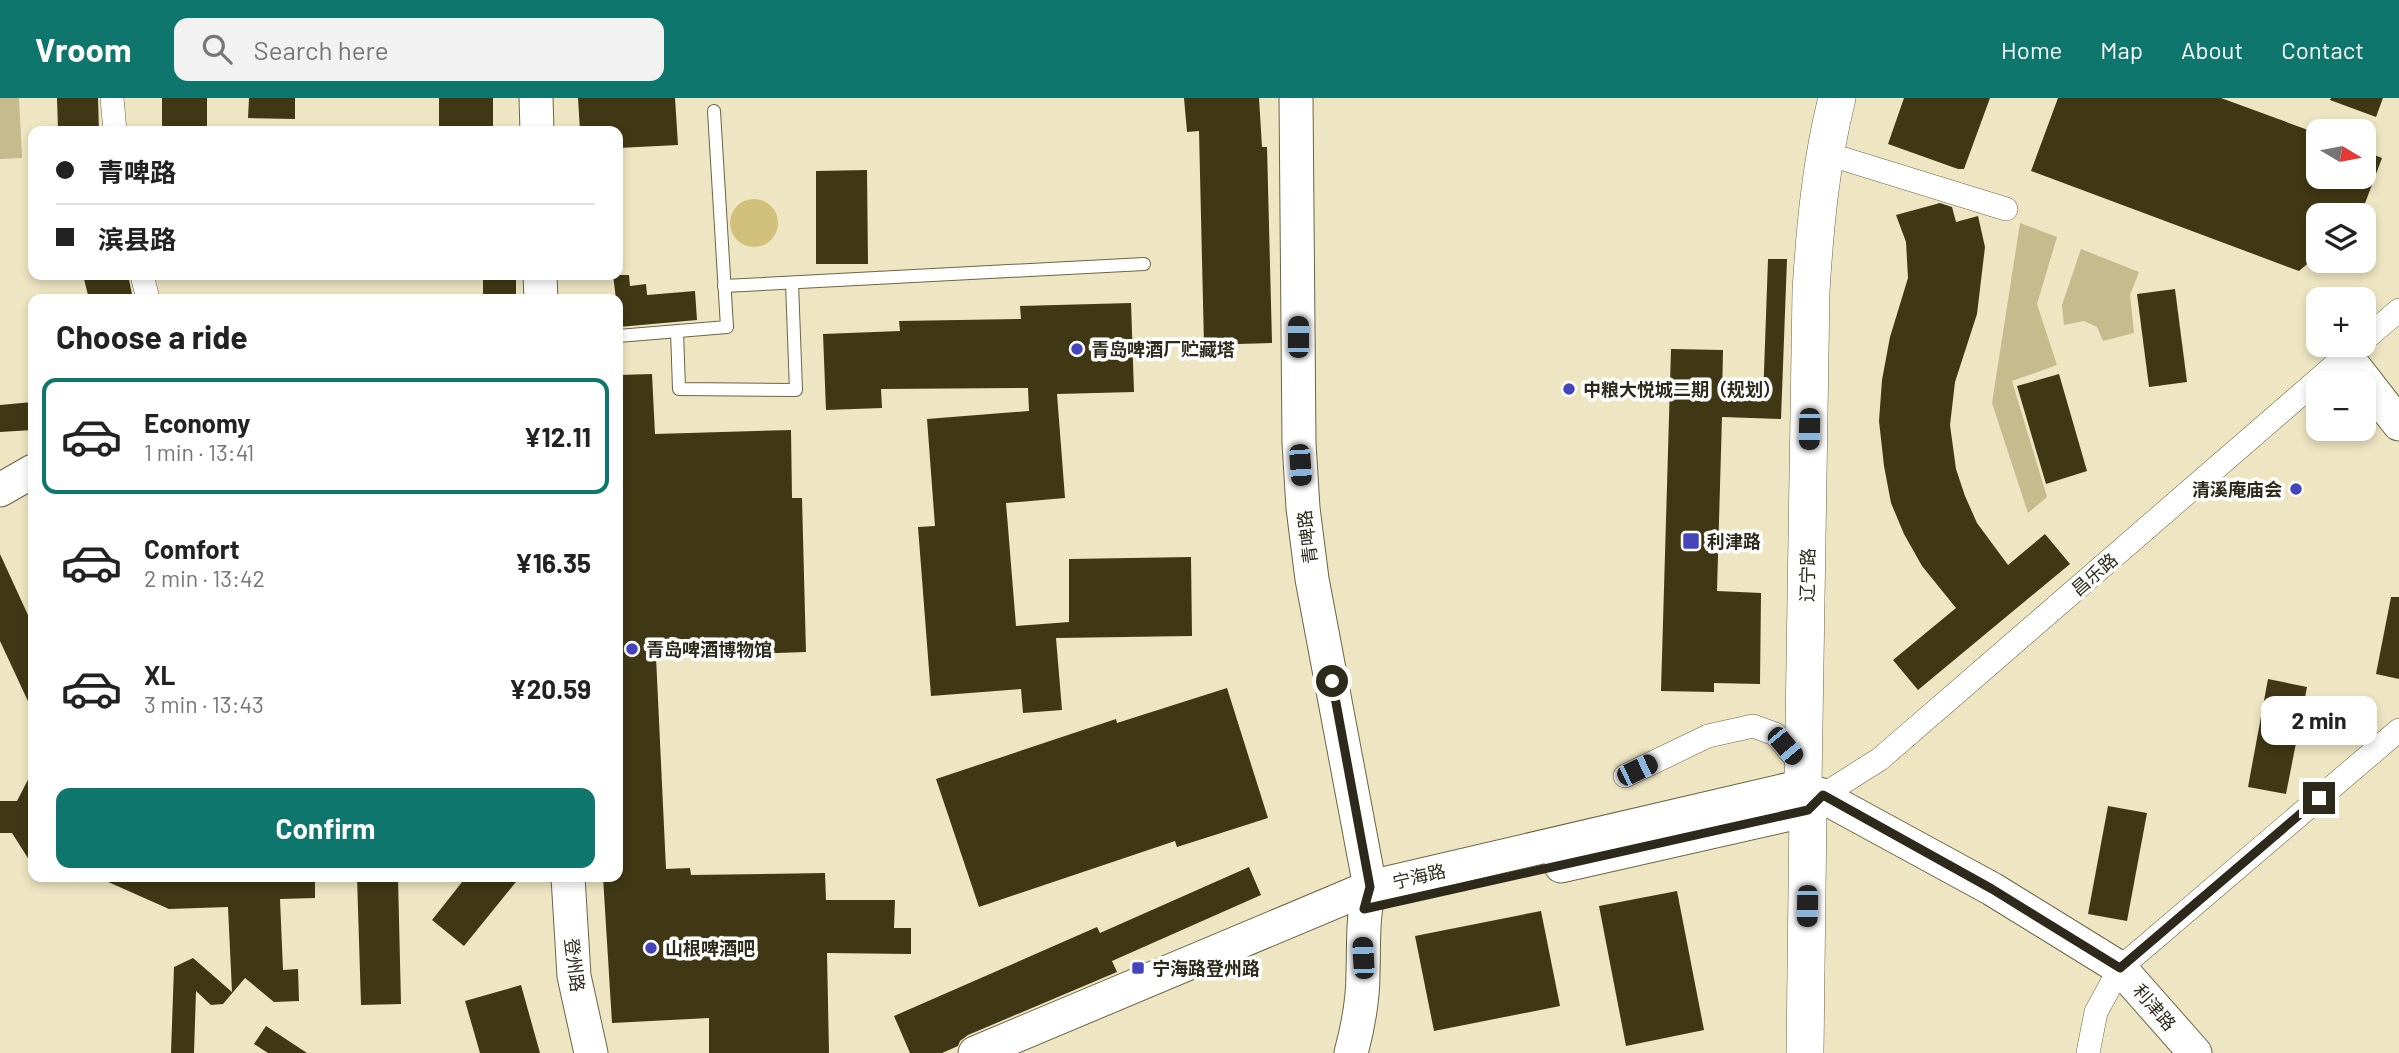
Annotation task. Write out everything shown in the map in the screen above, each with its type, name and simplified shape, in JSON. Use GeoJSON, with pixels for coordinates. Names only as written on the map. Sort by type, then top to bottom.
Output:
{"type":"FeatureCollection","features":[{"type":"Feature","properties":{"kind":"main road","name":"辽宁路"},"geometry":{"type":"LineString","coordinates":[[1819,1053],[1812,797],[1812,279],[1814,230],[1824,156],[1837,98]]}},
{"type":"Feature","properties":{"kind":"main road","name":"辽宁路"},"geometry":{"type":"LineString","coordinates":[[1805,1053],[1807,882],[1831,292],[1844,159],[1858,98]]}},
{"type":"Feature","properties":{"kind":"street"},"geometry":{"type":"LineString","coordinates":[[112,98],[115,126]]}},
{"type":"Feature","properties":{"kind":"street"},"geometry":{"type":"LineString","coordinates":[[536,98],[537,126]]}},
{"type":"Feature","properties":{"kind":"street","name":"青啤路"},"geometry":{"type":"LineString","coordinates":[[1296,98],[1299,443],[1303,508],[1312,579],[1367,898],[1361,1001],[1351,1053]]}},
{"type":"Feature","properties":{"kind":"street"},"geometry":{"type":"LineString","coordinates":[[1844,159],[2006,209]]}},
{"type":"Feature","properties":{"kind":"street","name":"昌乐路"},"geometry":{"type":"LineString","coordinates":[[2376,330],[2399,310]]}},
{"type":"Feature","properties":{"kind":"street","name":"昌乐路"},"geometry":{"type":"LineString","coordinates":[[1812,797],[1880,759],[2344,357]]}},
{"type":"Feature","properties":{"kind":"street"},"geometry":{"type":"LineString","coordinates":[[2362,357],[2399,424]]}},
{"type":"Feature","properties":{"kind":"street"},"geometry":{"type":"LineString","coordinates":[[0,490],[28,474]]}},
{"type":"Feature","properties":{"kind":"street"},"geometry":{"type":"LineString","coordinates":[[1625,776],[1708,736],[1753,726],[1775,734],[1795,757],[1812,797]]}},
{"type":"Feature","properties":{"kind":"street"},"geometry":{"type":"LineString","coordinates":[[2088,1053],[2096,1012],[2120,968],[2399,730]]}},
{"type":"Feature","properties":{"kind":"street","name":"宁海路"},"geometry":{"type":"LineString","coordinates":[[975,1053],[1367,898],[1812,797]]}},
{"type":"Feature","properties":{"kind":"street","name":"宁海路"},"geometry":{"type":"LineString","coordinates":[[1026,1053],[1367,898],[1739,827],[1812,797]]}},
{"type":"Feature","properties":{"kind":"street","name":"利津路"},"geometry":{"type":"LineString","coordinates":[[1812,797],[1992,889],[2120,968],[2195,1053]]}},
{"type":"Feature","properties":{"kind":"street"},"geometry":{"type":"LineString","coordinates":[[1739,827],[1764,829],[1781,837],[1804,863],[1807,882]]}},
{"type":"Feature","properties":{"kind":"street","name":"登州路"},"geometry":{"type":"LineString","coordinates":[[568,882],[574,976],[591,1053]]}},
{"type":"Feature","properties":{"kind":"lane"},"geometry":{"type":"LineString","coordinates":[[623,336],[727,327],[714,111]]}},
{"type":"Feature","properties":{"kind":"lane"},"geometry":{"type":"LineString","coordinates":[[724,286],[1144,264]]}},
{"type":"Feature","properties":{"kind":"lane"},"geometry":{"type":"LineString","coordinates":[[677,331],[679,390],[796,390],[792,283]]}},
{"type":"Feature","properties":{"kind":"shaded area"},"geometry":{"type":"Polygon","coordinates":[[[0,98],[19,98],[22,158],[0,159],[0,98]]]}},
{"type":"Feature","properties":{"kind":"shaded area"},"geometry":{"type":"Polygon","coordinates":[[[754,199],[771,206],[778,223],[771,240],[754,247],[737,240],[730,223],[737,206],[754,199]]]}},
{"type":"Feature","properties":{"kind":"shaded area"},"geometry":{"type":"Polygon","coordinates":[[[2020,223],[2057,237],[2037,304],[2057,365],[2012,381],[2047,497],[2028,513],[1992,403],[2020,223]]]}},
{"type":"Feature","properties":{"kind":"shaded area"},"geometry":{"type":"Polygon","coordinates":[[[2081,249],[2139,272],[2130,295],[2134,333],[2103,341],[2097,327],[2084,321],[2064,325],[2062,305],[2081,249]]]}},
{"type":"Feature","properties":{"kind":"building"},"geometry":{"type":"Polygon","coordinates":[[[57,98],[98,98],[99,126],[58,126],[57,98]]]}},
{"type":"Feature","properties":{"kind":"building"},"geometry":{"type":"Polygon","coordinates":[[[162,98],[207,98],[207,126],[162,126],[162,98]]]}},
{"type":"Feature","properties":{"kind":"building"},"geometry":{"type":"Polygon","coordinates":[[[249,98],[295,98],[295,119],[248,118],[249,98]]]}},
{"type":"Feature","properties":{"kind":"building"},"geometry":{"type":"Polygon","coordinates":[[[439,98],[493,98],[493,126],[439,126],[439,98]]]}},
{"type":"Feature","properties":{"kind":"building"},"geometry":{"type":"Polygon","coordinates":[[[578,98],[675,98],[678,145],[623,148],[623,126],[580,126],[578,98]]]}},
{"type":"Feature","properties":{"kind":"building"},"geometry":{"type":"Polygon","coordinates":[[[1184,98],[1259,98],[1262,147],[1267,147],[1272,343],[1204,345],[1199,131],[1187,132],[1184,98]]]}},
{"type":"Feature","properties":{"kind":"building"},"geometry":{"type":"Polygon","coordinates":[[[1904,98],[1990,98],[1964,169],[1888,144],[1904,98]]]}},
{"type":"Feature","properties":{"kind":"building"},"geometry":{"type":"Polygon","coordinates":[[[2058,98],[2221,98],[2306,129],[2306,189],[2370,189],[2365,203],[2306,203],[2306,265],[2299,271],[2031,171],[2058,98]]]}},
{"type":"Feature","properties":{"kind":"building"},"geometry":{"type":"Polygon","coordinates":[[[2383,98],[2376,117],[2330,100],[2383,98]]]}},
{"type":"Feature","properties":{"kind":"building"},"geometry":{"type":"Polygon","coordinates":[[[2376,156],[2382,158],[2376,174],[2376,156]]]}},
{"type":"Feature","properties":{"kind":"building"},"geometry":{"type":"Polygon","coordinates":[[[867,170],[868,264],[816,264],[816,171],[867,170]]]}},
{"type":"Feature","properties":{"kind":"building"},"geometry":{"type":"Polygon","coordinates":[[[1940,203],[1952,207],[1956,222],[1978,216],[1985,247],[1977,314],[1955,382],[1950,425],[1956,469],[1965,496],[1977,523],[2008,565],[2045,534],[2070,564],[1918,690],[1893,660],[1956,608],[1922,566],[1891,503],[1879,421],[1882,380],[1890,337],[1908,278],[1906,242],[1896,215],[1940,203]]]}},
{"type":"Feature","properties":{"kind":"building"},"geometry":{"type":"Polygon","coordinates":[[[1768,259],[1787,259],[1781,419],[1722,417],[1717,591],[1761,593],[1760,684],[1714,683],[1714,692],[1661,691],[1671,349],[1723,350],[1722,399],[1763,400],[1768,259]]]}},
{"type":"Feature","properties":{"kind":"building"},"geometry":{"type":"Polygon","coordinates":[[[623,275],[629,275],[630,286],[646,284],[647,295],[695,291],[697,320],[623,327],[623,294],[615,294],[614,280],[623,280],[623,275]]]}},
{"type":"Feature","properties":{"kind":"building"},"geometry":{"type":"Polygon","coordinates":[[[84,280],[129,280],[132,294],[88,294],[84,280]]]}},
{"type":"Feature","properties":{"kind":"building"},"geometry":{"type":"Polygon","coordinates":[[[483,280],[516,280],[516,294],[483,294],[483,280]]]}},
{"type":"Feature","properties":{"kind":"building"},"geometry":{"type":"Polygon","coordinates":[[[2175,289],[2187,382],[2149,387],[2137,294],[2175,289]]]}},
{"type":"Feature","properties":{"kind":"building"},"geometry":{"type":"Polygon","coordinates":[[[1131,303],[1134,392],[1057,394],[1065,498],[1006,503],[1016,626],[1069,622],[1069,559],[1191,557],[1192,636],[1056,638],[1062,710],[1023,713],[1021,689],[931,696],[918,527],[935,526],[927,419],[1029,411],[1028,388],[881,389],[882,408],[826,410],[823,334],[900,331],[899,321],[1021,319],[1020,306],[1131,303]]]}},
{"type":"Feature","properties":{"kind":"building"},"geometry":{"type":"Polygon","coordinates":[[[652,374],[655,434],[791,430],[792,498],[802,498],[806,652],[656,657],[666,869],[690,868],[691,875],[825,873],[826,900],[895,900],[894,928],[911,928],[911,954],[827,953],[829,1053],[709,1053],[709,1018],[612,1023],[603,882],[623,882],[623,375],[652,374]]]}},
{"type":"Feature","properties":{"kind":"building"},"geometry":{"type":"Polygon","coordinates":[[[2059,374],[2087,471],[2046,484],[2017,386],[2059,374]]]}},
{"type":"Feature","properties":{"kind":"building"},"geometry":{"type":"Polygon","coordinates":[[[28,402],[28,430],[0,432],[0,405],[28,402]]]}},
{"type":"Feature","properties":{"kind":"building"},"geometry":{"type":"Polygon","coordinates":[[[0,554],[28,615],[28,701],[0,641],[0,554]]]}},
{"type":"Feature","properties":{"kind":"building"},"geometry":{"type":"Polygon","coordinates":[[[2391,597],[2399,597],[2399,679],[2376,674],[2391,597]]]}},
{"type":"Feature","properties":{"kind":"building"},"geometry":{"type":"Polygon","coordinates":[[[2268,679],[2307,687],[2286,794],[2248,787],[2268,679]]]}},
{"type":"Feature","properties":{"kind":"building"},"geometry":{"type":"Polygon","coordinates":[[[1227,688],[1268,818],[1177,847],[1175,841],[979,907],[936,779],[1116,719],[1117,723],[1227,688]]]}},
{"type":"Feature","properties":{"kind":"building"},"geometry":{"type":"Polygon","coordinates":[[[28,780],[28,858],[12,833],[0,833],[0,801],[17,801],[28,780]]]}},
{"type":"Feature","properties":{"kind":"building"},"geometry":{"type":"Polygon","coordinates":[[[2108,806],[2147,813],[2127,921],[2088,914],[2108,806]]]}},
{"type":"Feature","properties":{"kind":"building"},"geometry":{"type":"Polygon","coordinates":[[[1249,867],[1261,895],[1112,961],[1117,972],[968,1035],[958,1046],[942,1053],[910,1053],[894,1016],[1097,927],[1100,933],[1249,867]]]}},
{"type":"Feature","properties":{"kind":"building"},"geometry":{"type":"Polygon","coordinates":[[[108,882],[315,882],[315,898],[280,899],[283,970],[298,969],[299,1001],[274,1002],[245,978],[223,1004],[211,1005],[196,991],[194,1053],[171,1053],[174,967],[193,958],[232,992],[228,907],[169,909],[108,882]]]}},
{"type":"Feature","properties":{"kind":"building"},"geometry":{"type":"Polygon","coordinates":[[[357,882],[398,882],[401,1004],[361,1005],[357,882]]]}},
{"type":"Feature","properties":{"kind":"building"},"geometry":{"type":"Polygon","coordinates":[[[462,882],[516,882],[464,946],[432,920],[462,882]]]}},
{"type":"Feature","properties":{"kind":"building"},"geometry":{"type":"Polygon","coordinates":[[[1677,891],[1704,1030],[1626,1046],[1599,906],[1677,891]]]}},
{"type":"Feature","properties":{"kind":"building"},"geometry":{"type":"Polygon","coordinates":[[[1541,911],[1560,1006],[1434,1031],[1415,936],[1541,911]]]}},
{"type":"Feature","properties":{"kind":"building"},"geometry":{"type":"Polygon","coordinates":[[[521,985],[540,1053],[480,1053],[465,1001],[521,985]]]}},
{"type":"Feature","properties":{"kind":"building"},"geometry":{"type":"Polygon","coordinates":[[[266,1026],[307,1053],[268,1053],[254,1044],[266,1026]]]}},
{"type":"Feature","properties":{"kind":"place","name":"青岛啤酒厂贮藏塔"},"geometry":{"type":"Point","coordinates":[1077,349]}},
{"type":"Feature","properties":{"kind":"place","name":"中粮大悦城二期（规划）"},"geometry":{"type":"Point","coordinates":[1569,389]}},
{"type":"Feature","properties":{"kind":"place","name":"清溪庵庙会"},"geometry":{"type":"Point","coordinates":[2296,489]}},
{"type":"Feature","properties":{"kind":"place","name":"利津路"},"geometry":{"type":"Point","coordinates":[1691,541]}},
{"type":"Feature","properties":{"kind":"place","name":"青岛啤酒博物馆"},"geometry":{"type":"Point","coordinates":[632,649]}},
{"type":"Feature","properties":{"kind":"place","name":"山根啤酒吧"},"geometry":{"type":"Point","coordinates":[651,948]}},
{"type":"Feature","properties":{"kind":"place","name":"宁海路登州路"},"geometry":{"type":"Point","coordinates":[1138,968]}},
{"type":"Feature","properties":{"kind":"route"},"geometry":{"type":"LineString","coordinates":[[1332,681],[1370,887],[1364,909],[1808,810],[1823,795],[1992,889],[2120,968],[2319,798]]}}]}
